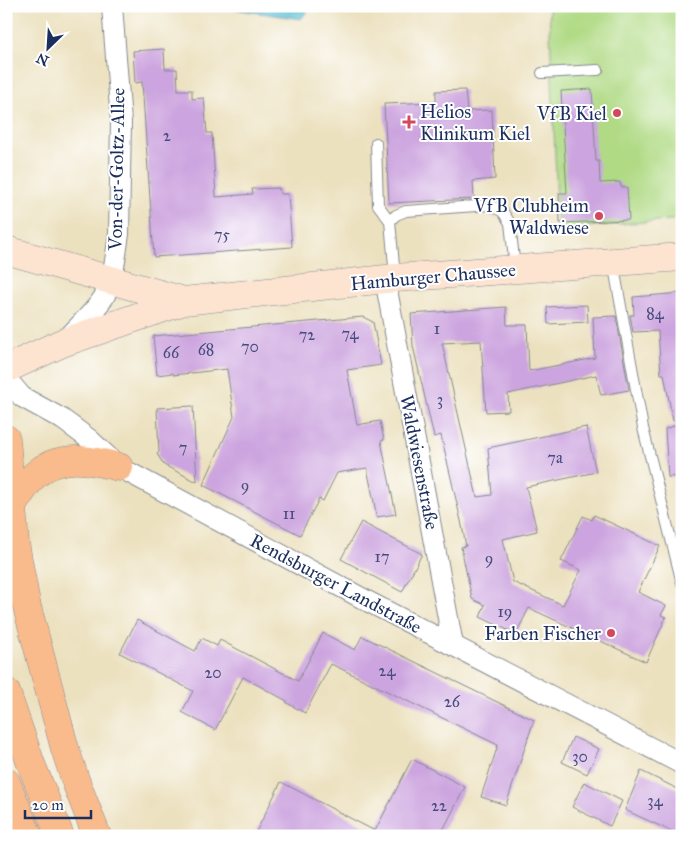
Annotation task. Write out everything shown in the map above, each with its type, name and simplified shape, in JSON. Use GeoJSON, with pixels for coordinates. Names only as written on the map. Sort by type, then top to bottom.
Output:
{"type":"FeatureCollection","features":[{"type":"Feature","properties":{"kind":"highway"},"geometry":{"type":"LineString","coordinates":[[6,439],[11,508],[19,569],[40,656],[76,782],[97,836]]}},
{"type":"Feature","properties":{"kind":"highway"},"geometry":{"type":"LineString","coordinates":[[11,508],[34,476],[48,465],[60,461],[82,459],[119,467]]}},
{"type":"Feature","properties":{"kind":"highway"},"geometry":{"type":"LineString","coordinates":[[6,692],[34,773],[60,836]]}},
{"type":"Feature","properties":{"kind":"highway"},"geometry":{"type":"LineString","coordinates":[[6,782],[28,836]]}},
{"type":"Feature","properties":{"kind":"main road","name":"Hamburger Chaussee"},"geometry":{"type":"LineString","coordinates":[[6,250],[184,301]]}},
{"type":"Feature","properties":{"kind":"main road","name":"Hamburger Chaussee"},"geometry":{"type":"LineString","coordinates":[[6,369],[62,343],[184,301],[390,278],[682,257]]}},
{"type":"Feature","properties":{"kind":"street","name":"Von-der-Goltz-Allee"},"geometry":{"type":"LineString","coordinates":[[62,343],[104,296],[111,280],[119,234],[121,122],[112,6]]}},
{"type":"Feature","properties":{"kind":"street","name":"Waldwiesenstraße"},"geometry":{"type":"LineString","coordinates":[[390,278],[453,646]]}},
{"type":"Feature","properties":{"kind":"street","name":"Rendsburger Landstraße"},"geometry":{"type":"LineString","coordinates":[[6,378],[22,397],[62,419],[89,439],[119,467],[453,646],[682,764]]}},
{"type":"Feature","properties":{"kind":"lane"},"geometry":{"type":"LineString","coordinates":[[542,73],[598,70]]}},
{"type":"Feature","properties":{"kind":"lane"},"geometry":{"type":"LineString","coordinates":[[376,143],[378,205],[390,221],[390,278]]}},
{"type":"Feature","properties":{"kind":"lane"},"geometry":{"type":"LineString","coordinates":[[390,221],[396,215],[406,211],[490,205],[503,212],[510,223],[515,269]]}},
{"type":"Feature","properties":{"kind":"lane"},"geometry":{"type":"LineString","coordinates":[[613,262],[643,428],[682,584]]}},
{"type":"Feature","properties":{"kind":"green space","name":"VfB Kiel"},"geometry":{"type":"Polygon","coordinates":[[[549,6],[682,6],[682,219],[558,229],[549,6]]]}},
{"type":"Feature","properties":{"kind":"water"},"geometry":{"type":"Polygon","coordinates":[[[214,6],[368,6],[308,10],[301,19],[214,6]]]}},
{"type":"Feature","properties":{"kind":"building"},"geometry":{"type":"Polygon","coordinates":[[[164,49],[165,69],[177,69],[178,90],[192,90],[192,99],[204,98],[207,133],[212,133],[216,197],[253,194],[252,189],[279,188],[280,194],[288,194],[292,247],[154,257],[142,82],[135,83],[133,51],[164,49]]]}},
{"type":"Feature","properties":{"kind":"building"},"geometry":{"type":"Polygon","coordinates":[[[592,89],[596,161],[599,161],[600,183],[620,182],[621,187],[627,187],[629,220],[560,223],[559,193],[567,193],[561,91],[592,89]]]}},
{"type":"Feature","properties":{"kind":"building"},"geometry":{"type":"Polygon","coordinates":[[[465,90],[467,111],[492,110],[495,179],[473,181],[474,199],[389,203],[384,104],[436,102],[436,91],[465,90]]]}},
{"type":"Feature","properties":{"kind":"building"},"geometry":{"type":"Polygon","coordinates":[[[682,293],[682,329],[677,329],[682,357],[682,420],[673,421],[664,374],[661,374],[658,331],[633,332],[630,315],[634,315],[633,297],[682,293]]]}},
{"type":"Feature","properties":{"kind":"building"},"geometry":{"type":"Polygon","coordinates":[[[587,305],[588,322],[548,324],[547,307],[587,305]]]}},
{"type":"Feature","properties":{"kind":"building"},"geometry":{"type":"Polygon","coordinates":[[[506,307],[507,325],[527,325],[529,371],[595,358],[593,317],[616,316],[629,390],[601,395],[596,375],[508,394],[509,411],[486,412],[481,341],[442,343],[477,497],[492,495],[488,448],[586,427],[596,472],[526,487],[537,531],[503,539],[513,582],[563,605],[581,570],[561,561],[583,516],[592,520],[594,515],[660,546],[638,592],[666,606],[661,615],[666,617],[646,662],[529,608],[516,634],[480,617],[485,605],[472,599],[461,547],[466,546],[461,521],[441,435],[434,437],[413,346],[411,314],[506,307]]]}},
{"type":"Feature","properties":{"kind":"building"},"geometry":{"type":"Polygon","coordinates":[[[363,317],[373,322],[381,365],[347,370],[357,425],[380,421],[384,440],[381,441],[396,514],[377,517],[367,468],[337,473],[323,501],[319,499],[300,535],[203,485],[234,417],[227,369],[157,375],[153,336],[363,317]]]}},
{"type":"Feature","properties":{"kind":"building"},"geometry":{"type":"Polygon","coordinates":[[[193,406],[197,482],[164,465],[157,454],[159,452],[157,408],[193,406]]]}},
{"type":"Feature","properties":{"kind":"building"},"geometry":{"type":"Polygon","coordinates":[[[682,423],[682,476],[668,477],[665,429],[682,423]]]}},
{"type":"Feature","properties":{"kind":"building"},"geometry":{"type":"Polygon","coordinates":[[[361,522],[422,554],[402,592],[341,559],[361,522]]]}},
{"type":"Feature","properties":{"kind":"building"},"geometry":{"type":"Polygon","coordinates":[[[137,620],[195,651],[202,638],[217,646],[220,640],[298,681],[323,633],[355,650],[362,636],[534,720],[506,805],[481,797],[498,745],[331,664],[305,713],[243,677],[215,730],[182,712],[193,691],[120,653],[137,620]]]}},
{"type":"Feature","properties":{"kind":"building"},"geometry":{"type":"Polygon","coordinates":[[[573,737],[599,749],[587,774],[562,762],[573,737]]]}},
{"type":"Feature","properties":{"kind":"building"},"geometry":{"type":"Polygon","coordinates":[[[412,759],[465,787],[440,836],[254,836],[281,782],[375,831],[412,759]]]}},
{"type":"Feature","properties":{"kind":"building"},"geometry":{"type":"Polygon","coordinates":[[[641,771],[682,791],[682,836],[625,810],[641,771]]]}},
{"type":"Feature","properties":{"kind":"building"},"geometry":{"type":"Polygon","coordinates":[[[584,782],[622,801],[610,826],[572,807],[584,782]]]}},
{"type":"Feature","properties":{"kind":"place","name":"VfB Kiel"},"geometry":{"type":"Point","coordinates":[617,113]}},
{"type":"Feature","properties":{"kind":"place","name":"Helios Klinikum Kiel"},"geometry":{"type":"Point","coordinates":[409,122]}},
{"type":"Feature","properties":{"kind":"place","name":"VfB Clubheim Waldwiese"},"geometry":{"type":"Point","coordinates":[599,216]}},
{"type":"Feature","properties":{"kind":"place","name":"Farben Fischer"},"geometry":{"type":"Point","coordinates":[611,633]}}]}
